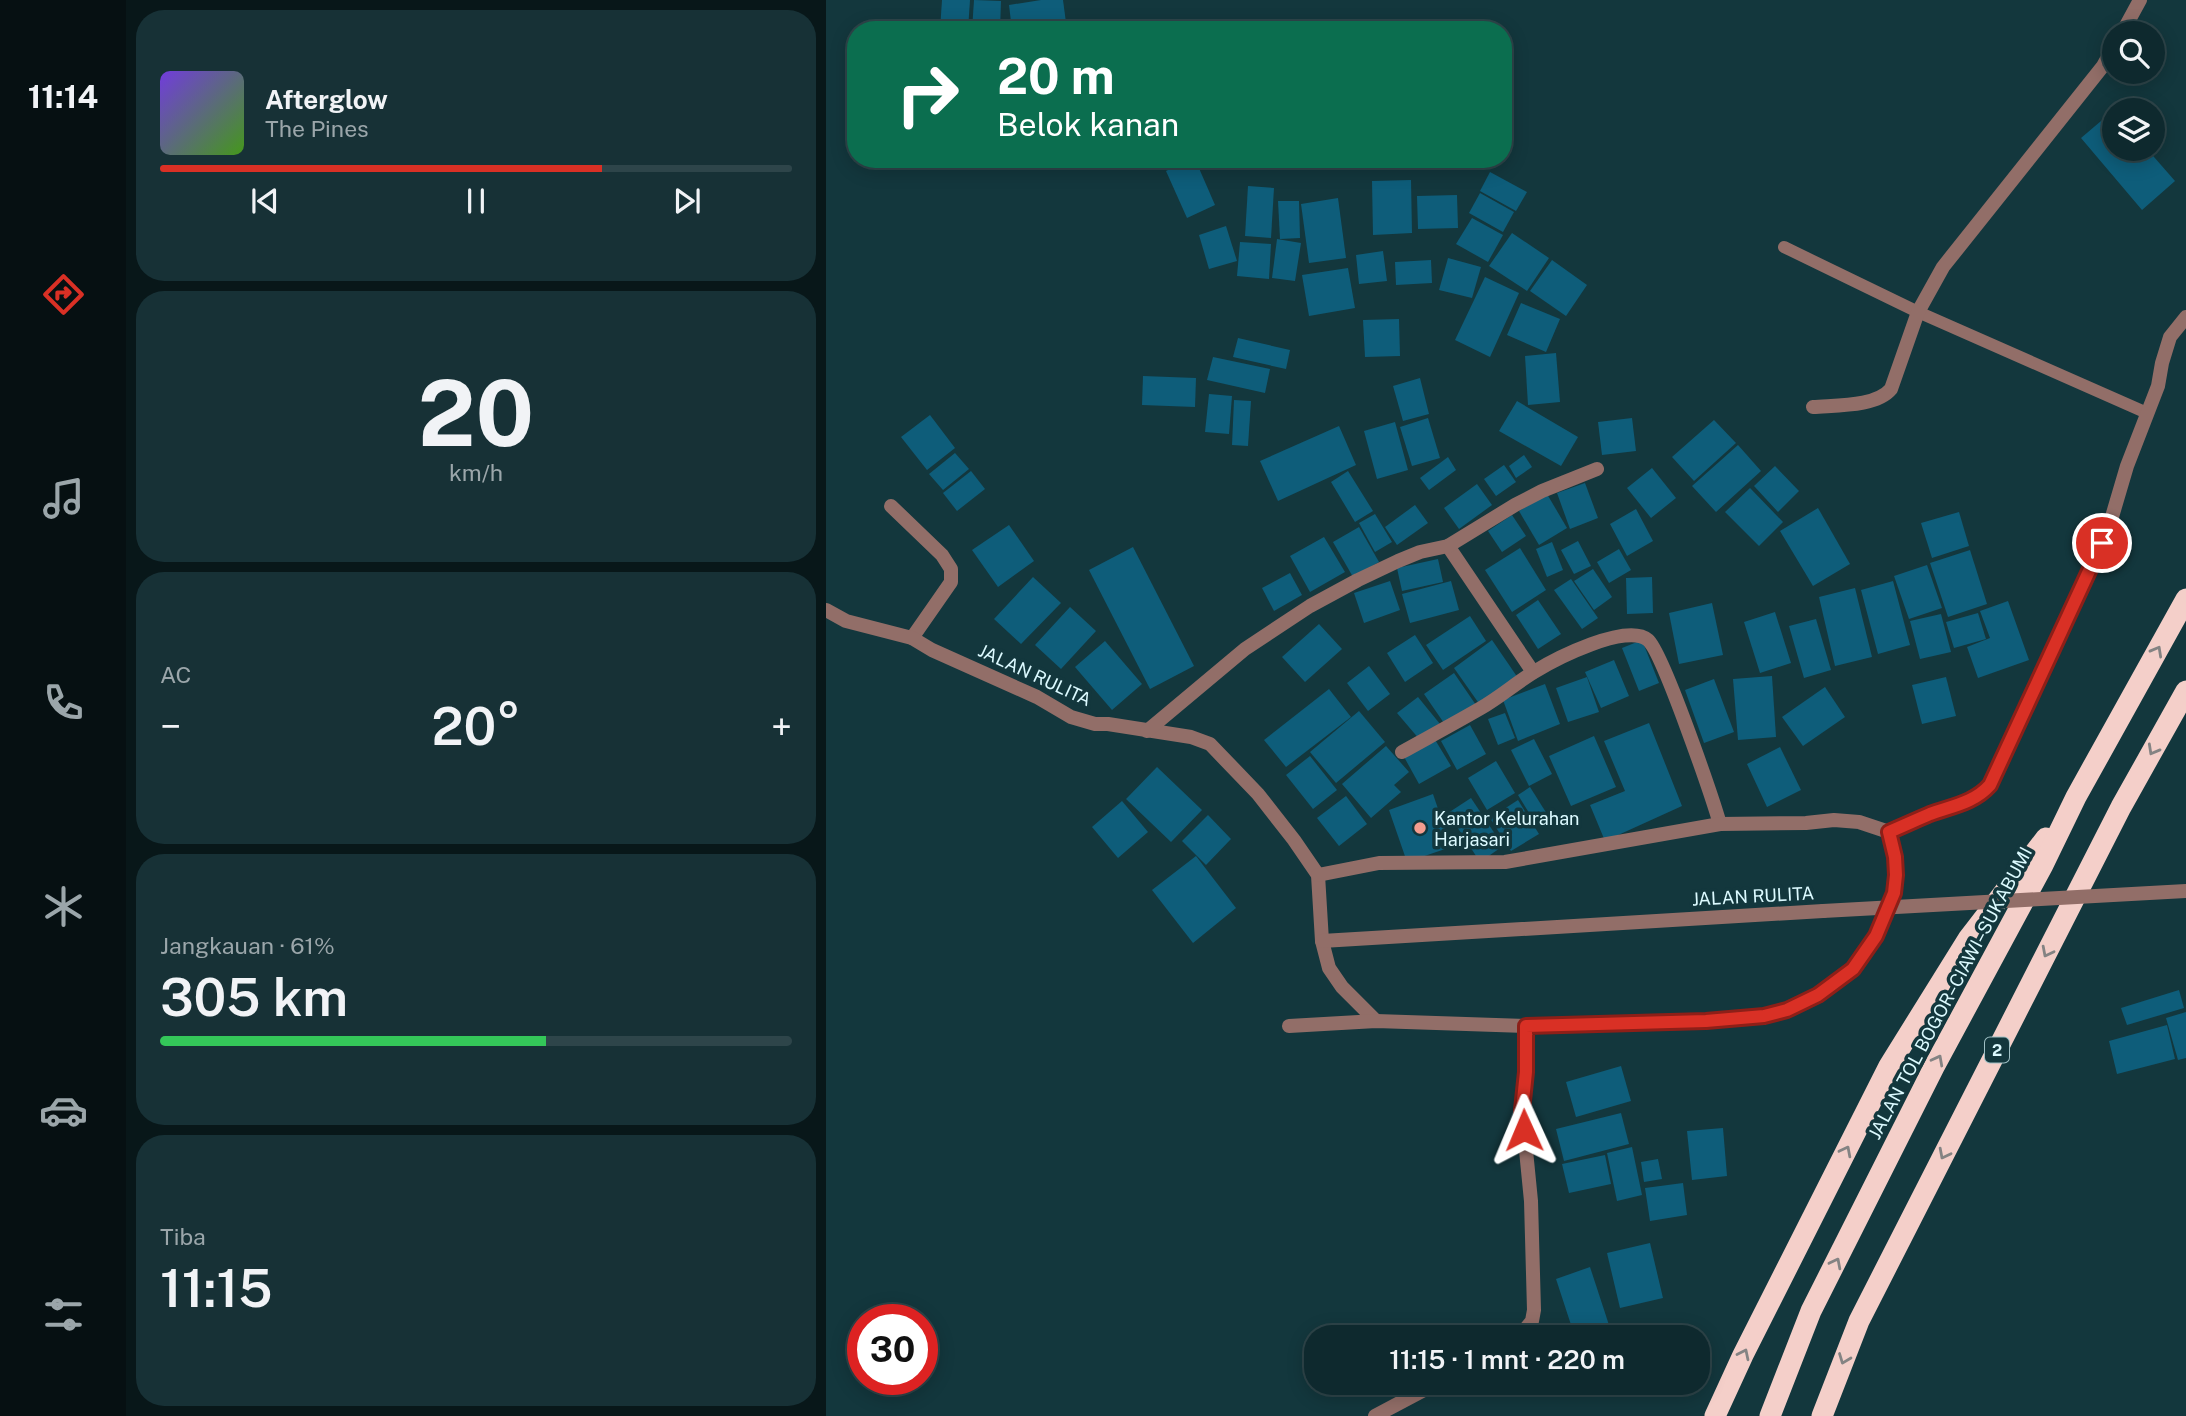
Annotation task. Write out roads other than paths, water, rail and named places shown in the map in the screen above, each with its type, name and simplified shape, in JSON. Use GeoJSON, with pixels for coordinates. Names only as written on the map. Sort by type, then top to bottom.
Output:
{"type":"FeatureCollection","features":[{"type":"Feature","properties":{"kind":"highway","name":"JALAN TOL BOGOR–CIAWI–SUKABUMI"},"geometry":{"type":"LineString","coordinates":[[1770,1416],[1811,1311],[1934,1067],[2043,865],[2076,797],[2186,599]]}},
{"type":"Feature","properties":{"kind":"highway","name":"2"},"geometry":{"type":"LineString","coordinates":[[1822,1416],[1859,1321],[2121,807],[2186,691]]}},
{"type":"Feature","properties":{"kind":"highway"},"geometry":{"type":"LineString","coordinates":[[1715,1416],[1889,1066],[1968,939],[2076,797]]}},
{"type":"Feature","properties":{"kind":"street"},"geometry":{"type":"LineString","coordinates":[[2129,21],[2140,0]]}},
{"type":"Feature","properties":{"kind":"street"},"geometry":{"type":"LineString","coordinates":[[1813,407],[1872,401],[1885,397],[1891,389],[1918,312],[1942,267],[2102,67]]}},
{"type":"Feature","properties":{"kind":"street"},"geometry":{"type":"LineString","coordinates":[[1376,1021],[1342,987],[1329,968],[1322,941],[1318,875],[1379,863],[1505,862],[1720,824],[1834,820],[1859,822],[1889,832],[1972,800],[1983,793],[1990,785],[2109,527],[2127,466],[2158,386],[2170,337],[2186,317]]}},
{"type":"Feature","properties":{"kind":"street"},"geometry":{"type":"LineString","coordinates":[[1147,731],[1245,649],[1278,626],[1368,575],[1420,552],[1448,546],[1542,491],[1597,469]]}},
{"type":"Feature","properties":{"kind":"street"},"geometry":{"type":"LineString","coordinates":[[891,506],[942,555],[951,569],[951,582],[912,638]]}},
{"type":"Feature","properties":{"kind":"street"},"geometry":{"type":"LineString","coordinates":[[1448,546],[1533,672]]}},
{"type":"Feature","properties":{"kind":"street","name":"JALAN RULITA"},"geometry":{"type":"LineString","coordinates":[[826,610],[846,621],[912,638],[932,650],[1037,697],[1071,717],[1095,724],[1191,737],[1210,744],[1258,794],[1318,875]]}},
{"type":"Feature","properties":{"kind":"street"},"geometry":{"type":"LineString","coordinates":[[1402,752],[1569,653],[1624,636],[1641,636],[1652,644],[1666,675],[1720,824]]}},
{"type":"Feature","properties":{"kind":"street"},"geometry":{"type":"LineString","coordinates":[[1289,1026],[1376,1021],[1526,1026],[1706,1021],[1764,1016],[1787,1010],[1818,995],[1853,969],[1876,936],[1894,893],[1895,857],[1889,832]]}},
{"type":"Feature","properties":{"kind":"street","name":"JALAN RULITA"},"geometry":{"type":"LineString","coordinates":[[1322,941],[2186,891]]}},
{"type":"Feature","properties":{"kind":"street"},"geometry":{"type":"LineString","coordinates":[[1526,1026],[1526,1072],[1522,1110],[1531,1201],[1534,1310],[1529,1325]]}},
{"type":"Feature","properties":{"kind":"street"},"geometry":{"type":"LineString","coordinates":[[1375,1416],[1415,1395]]}},
{"type":"Feature","properties":{"kind":"lane"},"geometry":{"type":"LineString","coordinates":[[1784,247],[1918,312],[2147,413]]}},
{"type":"Feature","properties":{"kind":"place","name":"Kantor Kelurahan Harjasari"},"geometry":{"type":"Point","coordinates":[1420,828]}}]}
